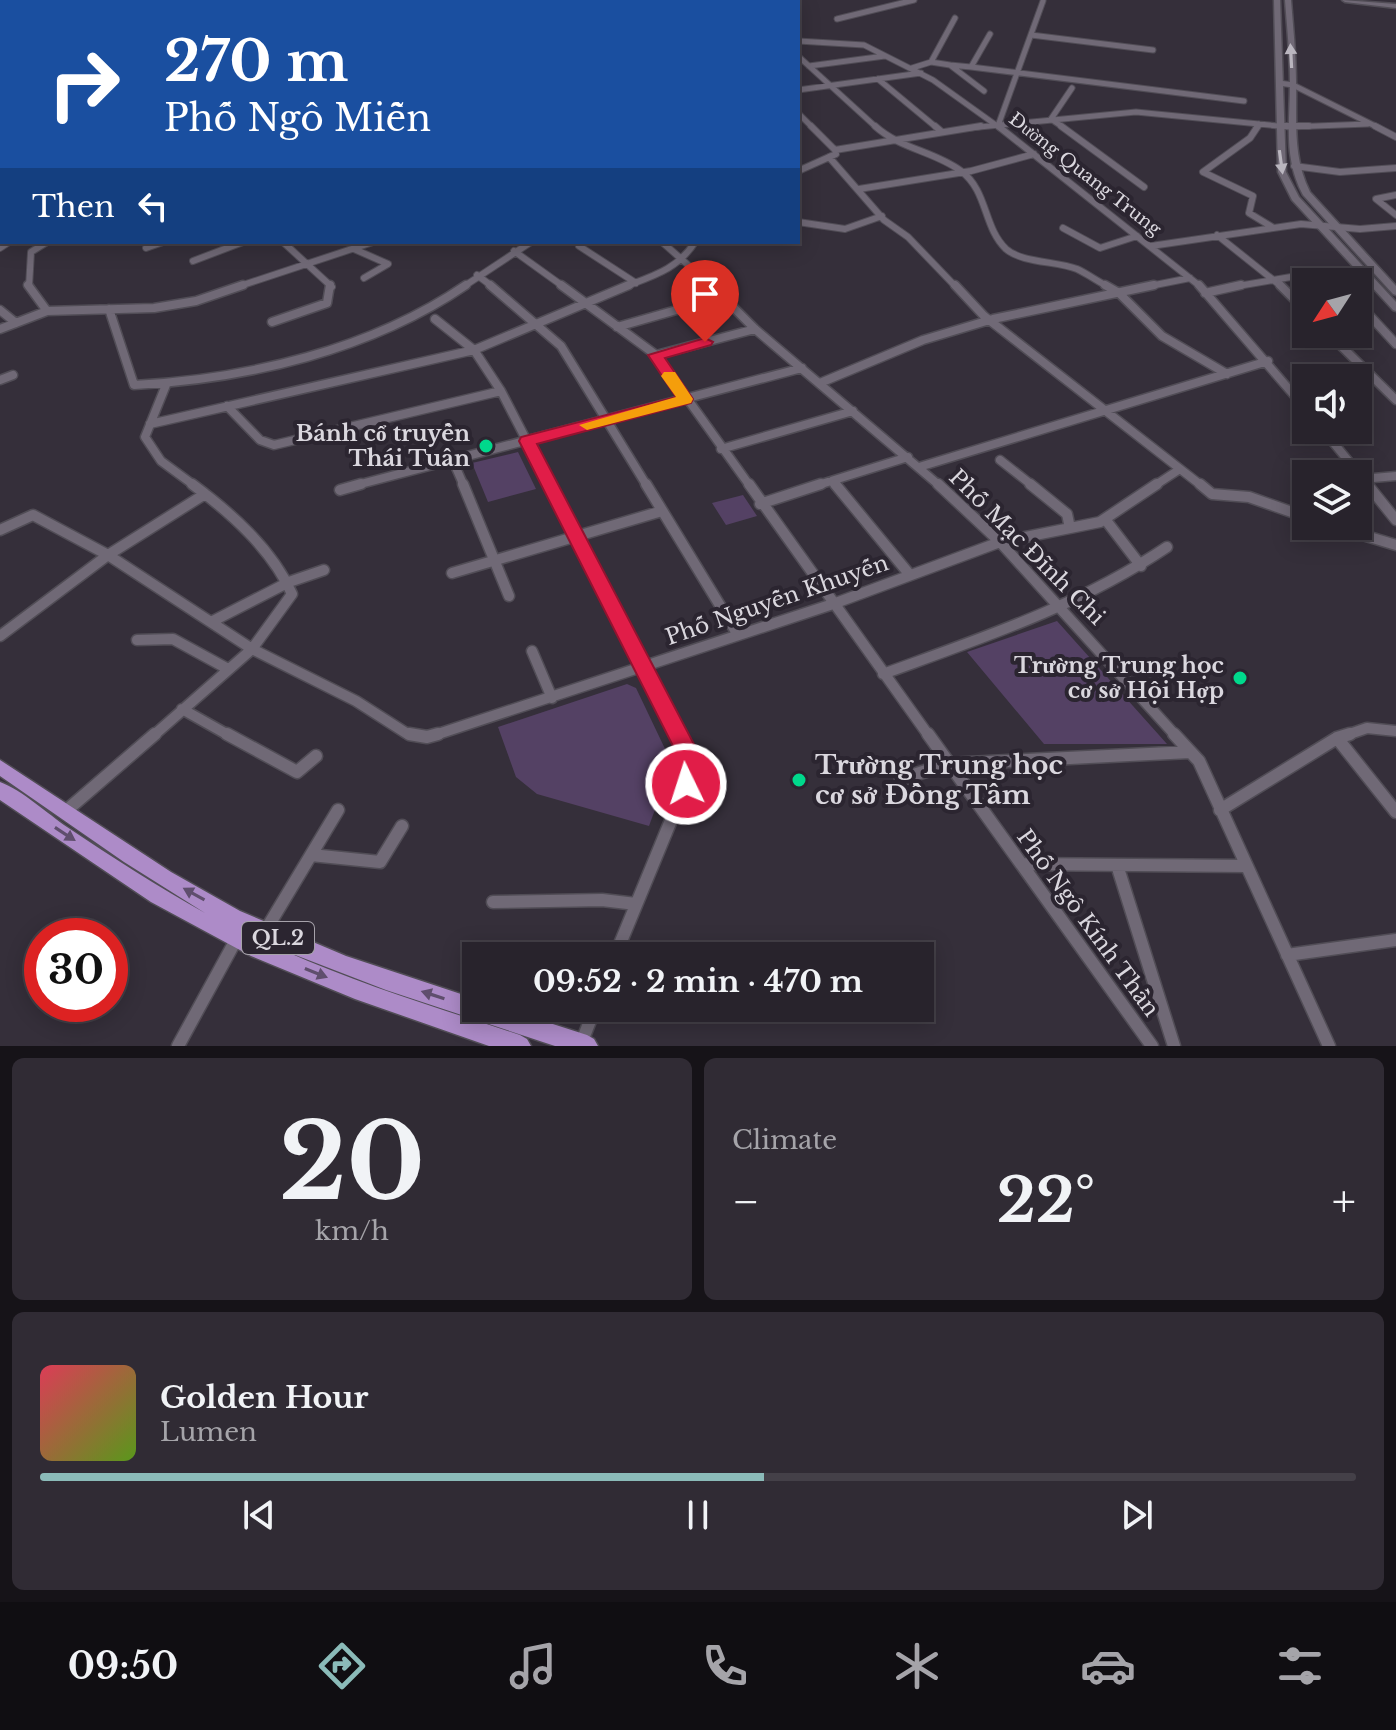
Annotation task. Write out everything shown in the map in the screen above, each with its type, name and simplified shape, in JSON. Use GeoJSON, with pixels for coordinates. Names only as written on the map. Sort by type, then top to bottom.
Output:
{"type":"FeatureCollection","features":[{"type":"Feature","properties":{"kind":"main road","name":"QL.2"},"geometry":{"type":"LineString","coordinates":[[0,767],[241,930],[264,933],[380,978],[584,1045]]}},
{"type":"Feature","properties":{"kind":"main road","name":"QL.2"},"geometry":{"type":"LineString","coordinates":[[0,790],[155,894],[241,930],[369,994],[520,1046]]}},
{"type":"Feature","properties":{"kind":"street"},"geometry":{"type":"LineString","coordinates":[[837,19],[914,0]]}},
{"type":"Feature","properties":{"kind":"street"},"geometry":{"type":"LineString","coordinates":[[1277,0],[1279,83],[1294,166],[1306,193],[1396,292]]}},
{"type":"Feature","properties":{"kind":"street"},"geometry":{"type":"LineString","coordinates":[[1288,0],[1293,85],[1285,127],[1282,172],[1295,198],[1396,308]]}},
{"type":"Feature","properties":{"kind":"street"},"geometry":{"type":"LineString","coordinates":[[1345,0],[1396,4]]}},
{"type":"Feature","properties":{"kind":"street"},"geometry":{"type":"LineString","coordinates":[[1383,0],[1396,4]]}},
{"type":"Feature","properties":{"kind":"street"},"geometry":{"type":"LineString","coordinates":[[997,124],[1043,1]]}},
{"type":"Feature","properties":{"kind":"street"},"geometry":{"type":"LineString","coordinates":[[931,62],[955,18]]}},
{"type":"Feature","properties":{"kind":"street"},"geometry":{"type":"LineString","coordinates":[[971,67],[990,34]]}},
{"type":"Feature","properties":{"kind":"street"},"geometry":{"type":"LineString","coordinates":[[1031,35],[1153,50]]}},
{"type":"Feature","properties":{"kind":"street","name":"Đường Quang Trung"},"geometry":{"type":"LineString","coordinates":[[800,41],[864,45],[921,73],[997,124],[1190,278],[1268,361],[1292,391]]}},
{"type":"Feature","properties":{"kind":"street"},"geometry":{"type":"LineString","coordinates":[[809,66],[887,56]]}},
{"type":"Feature","properties":{"kind":"street"},"geometry":{"type":"LineString","coordinates":[[800,58],[891,141],[941,158],[963,172],[978,187],[996,237],[1009,252],[1076,269],[1119,293],[1162,336],[1227,374]]}},
{"type":"Feature","properties":{"kind":"street"},"geometry":{"type":"LineString","coordinates":[[912,68],[931,62],[1244,101]]}},
{"type":"Feature","properties":{"kind":"street"},"geometry":{"type":"LineString","coordinates":[[950,65],[984,91]]}},
{"type":"Feature","properties":{"kind":"street"},"geometry":{"type":"LineString","coordinates":[[800,90],[921,73]]}},
{"type":"Feature","properties":{"kind":"street"},"geometry":{"type":"LineString","coordinates":[[878,79],[942,132]]}},
{"type":"Feature","properties":{"kind":"street"},"geometry":{"type":"LineString","coordinates":[[1279,83],[1293,85],[1396,137]]}},
{"type":"Feature","properties":{"kind":"street"},"geometry":{"type":"LineString","coordinates":[[1051,119],[1072,88]]}},
{"type":"Feature","properties":{"kind":"street"},"geometry":{"type":"LineString","coordinates":[[800,170],[832,154],[942,132],[1136,112],[1285,127],[1368,124]]}},
{"type":"Feature","properties":{"kind":"street"},"geometry":{"type":"LineString","coordinates":[[800,115],[882,216],[908,237],[984,316],[993,319],[1212,494],[1232,493],[1263,499],[1292,511]]}},
{"type":"Feature","properties":{"kind":"street"},"geometry":{"type":"LineString","coordinates":[[1051,119],[1144,187]]}},
{"type":"Feature","properties":{"kind":"street"},"geometry":{"type":"LineString","coordinates":[[1259,124],[1250,138],[1203,172],[1253,196],[1249,213],[1272,227]]}},
{"type":"Feature","properties":{"kind":"street"},"geometry":{"type":"LineString","coordinates":[[800,128],[812,127]]}},
{"type":"Feature","properties":{"kind":"street"},"geometry":{"type":"LineString","coordinates":[[859,189],[963,172],[1034,154]]}},
{"type":"Feature","properties":{"kind":"street"},"geometry":{"type":"LineString","coordinates":[[1294,166],[1340,172],[1396,168]]}},
{"type":"Feature","properties":{"kind":"street"},"geometry":{"type":"LineString","coordinates":[[1396,195],[1376,199],[1396,215]]}},
{"type":"Feature","properties":{"kind":"street"},"geometry":{"type":"LineString","coordinates":[[800,222],[845,229],[882,216]]}},
{"type":"Feature","properties":{"kind":"street"},"geometry":{"type":"LineString","coordinates":[[1151,246],[1272,227],[1396,226]]}},
{"type":"Feature","properties":{"kind":"street"},"geometry":{"type":"LineString","coordinates":[[1063,228],[1100,248],[1137,236]]}},
{"type":"Feature","properties":{"kind":"street"},"geometry":{"type":"LineString","coordinates":[[1217,235],[1292,297]]}},
{"type":"Feature","properties":{"kind":"street"},"geometry":{"type":"LineString","coordinates":[[44,244],[31,252],[28,286],[47,311]]}},
{"type":"Feature","properties":{"kind":"street"},"geometry":{"type":"LineString","coordinates":[[146,248],[157,244]]}},
{"type":"Feature","properties":{"kind":"street"},"geometry":{"type":"LineString","coordinates":[[193,261],[238,244]]}},
{"type":"Feature","properties":{"kind":"street"},"geometry":{"type":"LineString","coordinates":[[272,322],[327,303],[332,287],[285,244]]}},
{"type":"Feature","properties":{"kind":"street"},"geometry":{"type":"LineString","coordinates":[[0,329],[47,311],[179,305],[368,244]]}},
{"type":"Feature","properties":{"kind":"street"},"geometry":{"type":"LineString","coordinates":[[109,309],[134,385],[166,385],[262,367],[380,329],[450,295],[527,244]]}},
{"type":"Feature","properties":{"kind":"street"},"geometry":{"type":"LineString","coordinates":[[665,244],[684,259]]}},
{"type":"Feature","properties":{"kind":"street"},"geometry":{"type":"LineString","coordinates":[[150,424],[474,350],[636,283],[684,259],[694,244]]}},
{"type":"Feature","properties":{"kind":"street"},"geometry":{"type":"LineString","coordinates":[[579,246],[636,283]]}},
{"type":"Feature","properties":{"kind":"street"},"geometry":{"type":"LineString","coordinates":[[354,249],[388,264],[364,278]]}},
{"type":"Feature","properties":{"kind":"street"},"geometry":{"type":"LineString","coordinates":[[514,251],[656,355],[755,329]]}},
{"type":"Feature","properties":{"kind":"street","name":"Phố Mạc Đĩnh Chi"},"geometry":{"type":"LineString","coordinates":[[684,259],[755,329],[908,457],[1000,542],[1199,761],[1329,1046]]}},
{"type":"Feature","properties":{"kind":"street"},"geometry":{"type":"LineString","coordinates":[[477,275],[537,322],[561,346],[738,635]]}},
{"type":"Feature","properties":{"kind":"street"},"geometry":{"type":"LineString","coordinates":[[820,383],[923,340],[993,319],[1190,278]]}},
{"type":"Feature","properties":{"kind":"street"},"geometry":{"type":"LineString","coordinates":[[1205,293],[1292,279]]}},
{"type":"Feature","properties":{"kind":"street"},"geometry":{"type":"LineString","coordinates":[[617,327],[722,297]]}},
{"type":"Feature","properties":{"kind":"street"},"geometry":{"type":"LineString","coordinates":[[0,310],[16,323]]}},
{"type":"Feature","properties":{"kind":"street"},"geometry":{"type":"LineString","coordinates":[[1372,318],[1396,344]]}},
{"type":"Feature","properties":{"kind":"street"},"geometry":{"type":"LineString","coordinates":[[435,319],[474,350],[501,391],[685,748],[689,765],[686,784],[621,942]]}},
{"type":"Feature","properties":{"kind":"street"},"geometry":{"type":"LineString","coordinates":[[1343,348],[1396,400]]}},
{"type":"Feature","properties":{"kind":"street","name":"Phố Ngô Kính Thần"},"geometry":{"type":"LineString","coordinates":[[656,355],[1152,1046]]}},
{"type":"Feature","properties":{"kind":"street"},"geometry":{"type":"LineString","coordinates":[[919,467],[1268,361]]}},
{"type":"Feature","properties":{"kind":"street"},"geometry":{"type":"LineString","coordinates":[[340,490],[802,368]]}},
{"type":"Feature","properties":{"kind":"street"},"geometry":{"type":"LineString","coordinates":[[0,380],[13,375]]}},
{"type":"Feature","properties":{"kind":"street"},"geometry":{"type":"LineString","coordinates":[[66,811],[252,649],[292,594],[285,573],[205,494],[150,453],[145,437],[166,385]]}},
{"type":"Feature","properties":{"kind":"street"},"geometry":{"type":"LineString","coordinates":[[227,406],[260,440],[274,445],[501,391]]}},
{"type":"Feature","properties":{"kind":"street"},"geometry":{"type":"LineString","coordinates":[[721,449],[853,411]]}},
{"type":"Feature","properties":{"kind":"street"},"geometry":{"type":"LineString","coordinates":[[1334,444],[1347,460]]}},
{"type":"Feature","properties":{"kind":"street"},"geometry":{"type":"LineString","coordinates":[[760,504],[908,457]]}},
{"type":"Feature","properties":{"kind":"street"},"geometry":{"type":"LineString","coordinates":[[1000,460],[1067,514],[1070,528]]}},
{"type":"Feature","properties":{"kind":"street"},"geometry":{"type":"LineString","coordinates":[[453,461],[509,596]]}},
{"type":"Feature","properties":{"kind":"street","name":"Phố Nguyễn Khuyến"},"geometry":{"type":"LineString","coordinates":[[0,530],[33,515],[108,555],[252,649],[381,716],[406,733],[427,737],[833,604],[1000,542],[1105,519],[1180,469]]}},
{"type":"Feature","properties":{"kind":"street"},"geometry":{"type":"LineString","coordinates":[[1372,478],[1396,476]]}},
{"type":"Feature","properties":{"kind":"street"},"geometry":{"type":"LineString","coordinates":[[832,481],[910,575]]}},
{"type":"Feature","properties":{"kind":"street"},"geometry":{"type":"LineString","coordinates":[[1372,491],[1396,520]]}},
{"type":"Feature","properties":{"kind":"street"},"geometry":{"type":"LineString","coordinates":[[0,636],[108,555],[205,494]]}},
{"type":"Feature","properties":{"kind":"street"},"geometry":{"type":"LineString","coordinates":[[452,573],[662,511]]}},
{"type":"Feature","properties":{"kind":"street"},"geometry":{"type":"LineString","coordinates":[[1105,519],[1141,566]]}},
{"type":"Feature","properties":{"kind":"street"},"geometry":{"type":"LineString","coordinates":[[1372,538],[1396,545]]}},
{"type":"Feature","properties":{"kind":"street"},"geometry":{"type":"LineString","coordinates":[[883,674],[1062,608],[1141,566],[1167,547]]}},
{"type":"Feature","properties":{"kind":"street"},"geometry":{"type":"LineString","coordinates":[[211,622],[289,582],[324,570]]}},
{"type":"Feature","properties":{"kind":"street"},"geometry":{"type":"LineString","coordinates":[[137,640],[173,639],[228,669]]}},
{"type":"Feature","properties":{"kind":"street"},"geometry":{"type":"LineString","coordinates":[[532,651],[552,698]]}},
{"type":"Feature","properties":{"kind":"street"},"geometry":{"type":"LineString","coordinates":[[182,709],[297,772],[316,756]]}},
{"type":"Feature","properties":{"kind":"street"},"geometry":{"type":"LineString","coordinates":[[1220,810],[1337,738],[1367,728],[1396,731]]}},
{"type":"Feature","properties":{"kind":"street"},"geometry":{"type":"LineString","coordinates":[[1337,738],[1396,812]]}},
{"type":"Feature","properties":{"kind":"street"},"geometry":{"type":"LineString","coordinates":[[901,779],[948,764],[1190,752]]}},
{"type":"Feature","properties":{"kind":"street"},"geometry":{"type":"LineString","coordinates":[[264,933],[338,810]]}},
{"type":"Feature","properties":{"kind":"street"},"geometry":{"type":"LineString","coordinates":[[311,855],[380,862],[402,826]]}},
{"type":"Feature","properties":{"kind":"street"},"geometry":{"type":"LineString","coordinates":[[1023,864],[1246,866]]}},
{"type":"Feature","properties":{"kind":"street"},"geometry":{"type":"LineString","coordinates":[[1117,865],[1174,1046]]}},
{"type":"Feature","properties":{"kind":"street"},"geometry":{"type":"LineString","coordinates":[[493,902],[602,900],[636,904]]}},
{"type":"Feature","properties":{"kind":"street"},"geometry":{"type":"LineString","coordinates":[[178,1046],[241,930]]}},
{"type":"Feature","properties":{"kind":"street"},"geometry":{"type":"LineString","coordinates":[[1287,955],[1396,940]]}},
{"type":"Feature","properties":{"kind":"street"},"geometry":{"type":"LineString","coordinates":[[584,1045],[591,1022]]}},
{"type":"Feature","properties":{"kind":"shaded area"},"geometry":{"type":"Polygon","coordinates":[[[518,452],[536,489],[488,502],[472,463],[518,452]]]}},
{"type":"Feature","properties":{"kind":"shaded area"},"geometry":{"type":"Polygon","coordinates":[[[743,495],[757,516],[726,525],[712,503],[743,495]]]}},
{"type":"Feature","properties":{"kind":"shaded area"},"geometry":{"type":"Polygon","coordinates":[[[1057,621],[1167,744],[1044,744],[967,652],[1057,621]]]}},
{"type":"Feature","properties":{"kind":"shaded area"},"geometry":{"type":"Polygon","coordinates":[[[627,684],[636,688],[667,753],[668,774],[649,826],[537,794],[516,777],[498,727],[627,684]]]}},
{"type":"Feature","properties":{"kind":"slow traffic"},"geometry":{"type":"LineString","coordinates":[[587,425],[685,399],[669,376]]}},
{"type":"Feature","properties":{"kind":"place","name":"Bánh cổ truyền Thái Tuân"},"geometry":{"type":"Point","coordinates":[486,446]}},
{"type":"Feature","properties":{"kind":"place","name":"Trường Trung học cơ sở Hội Hợp"},"geometry":{"type":"Point","coordinates":[1240,678]}},
{"type":"Feature","properties":{"kind":"place","name":"Trường Trung học cơ sở Đồng Tâm"},"geometry":{"type":"Point","coordinates":[799,780]}},
{"type":"Feature","properties":{"kind":"route"},"geometry":{"type":"LineString","coordinates":[[686,784],[689,765],[685,748],[527,441],[685,399],[656,355],[705,342]]}}]}
